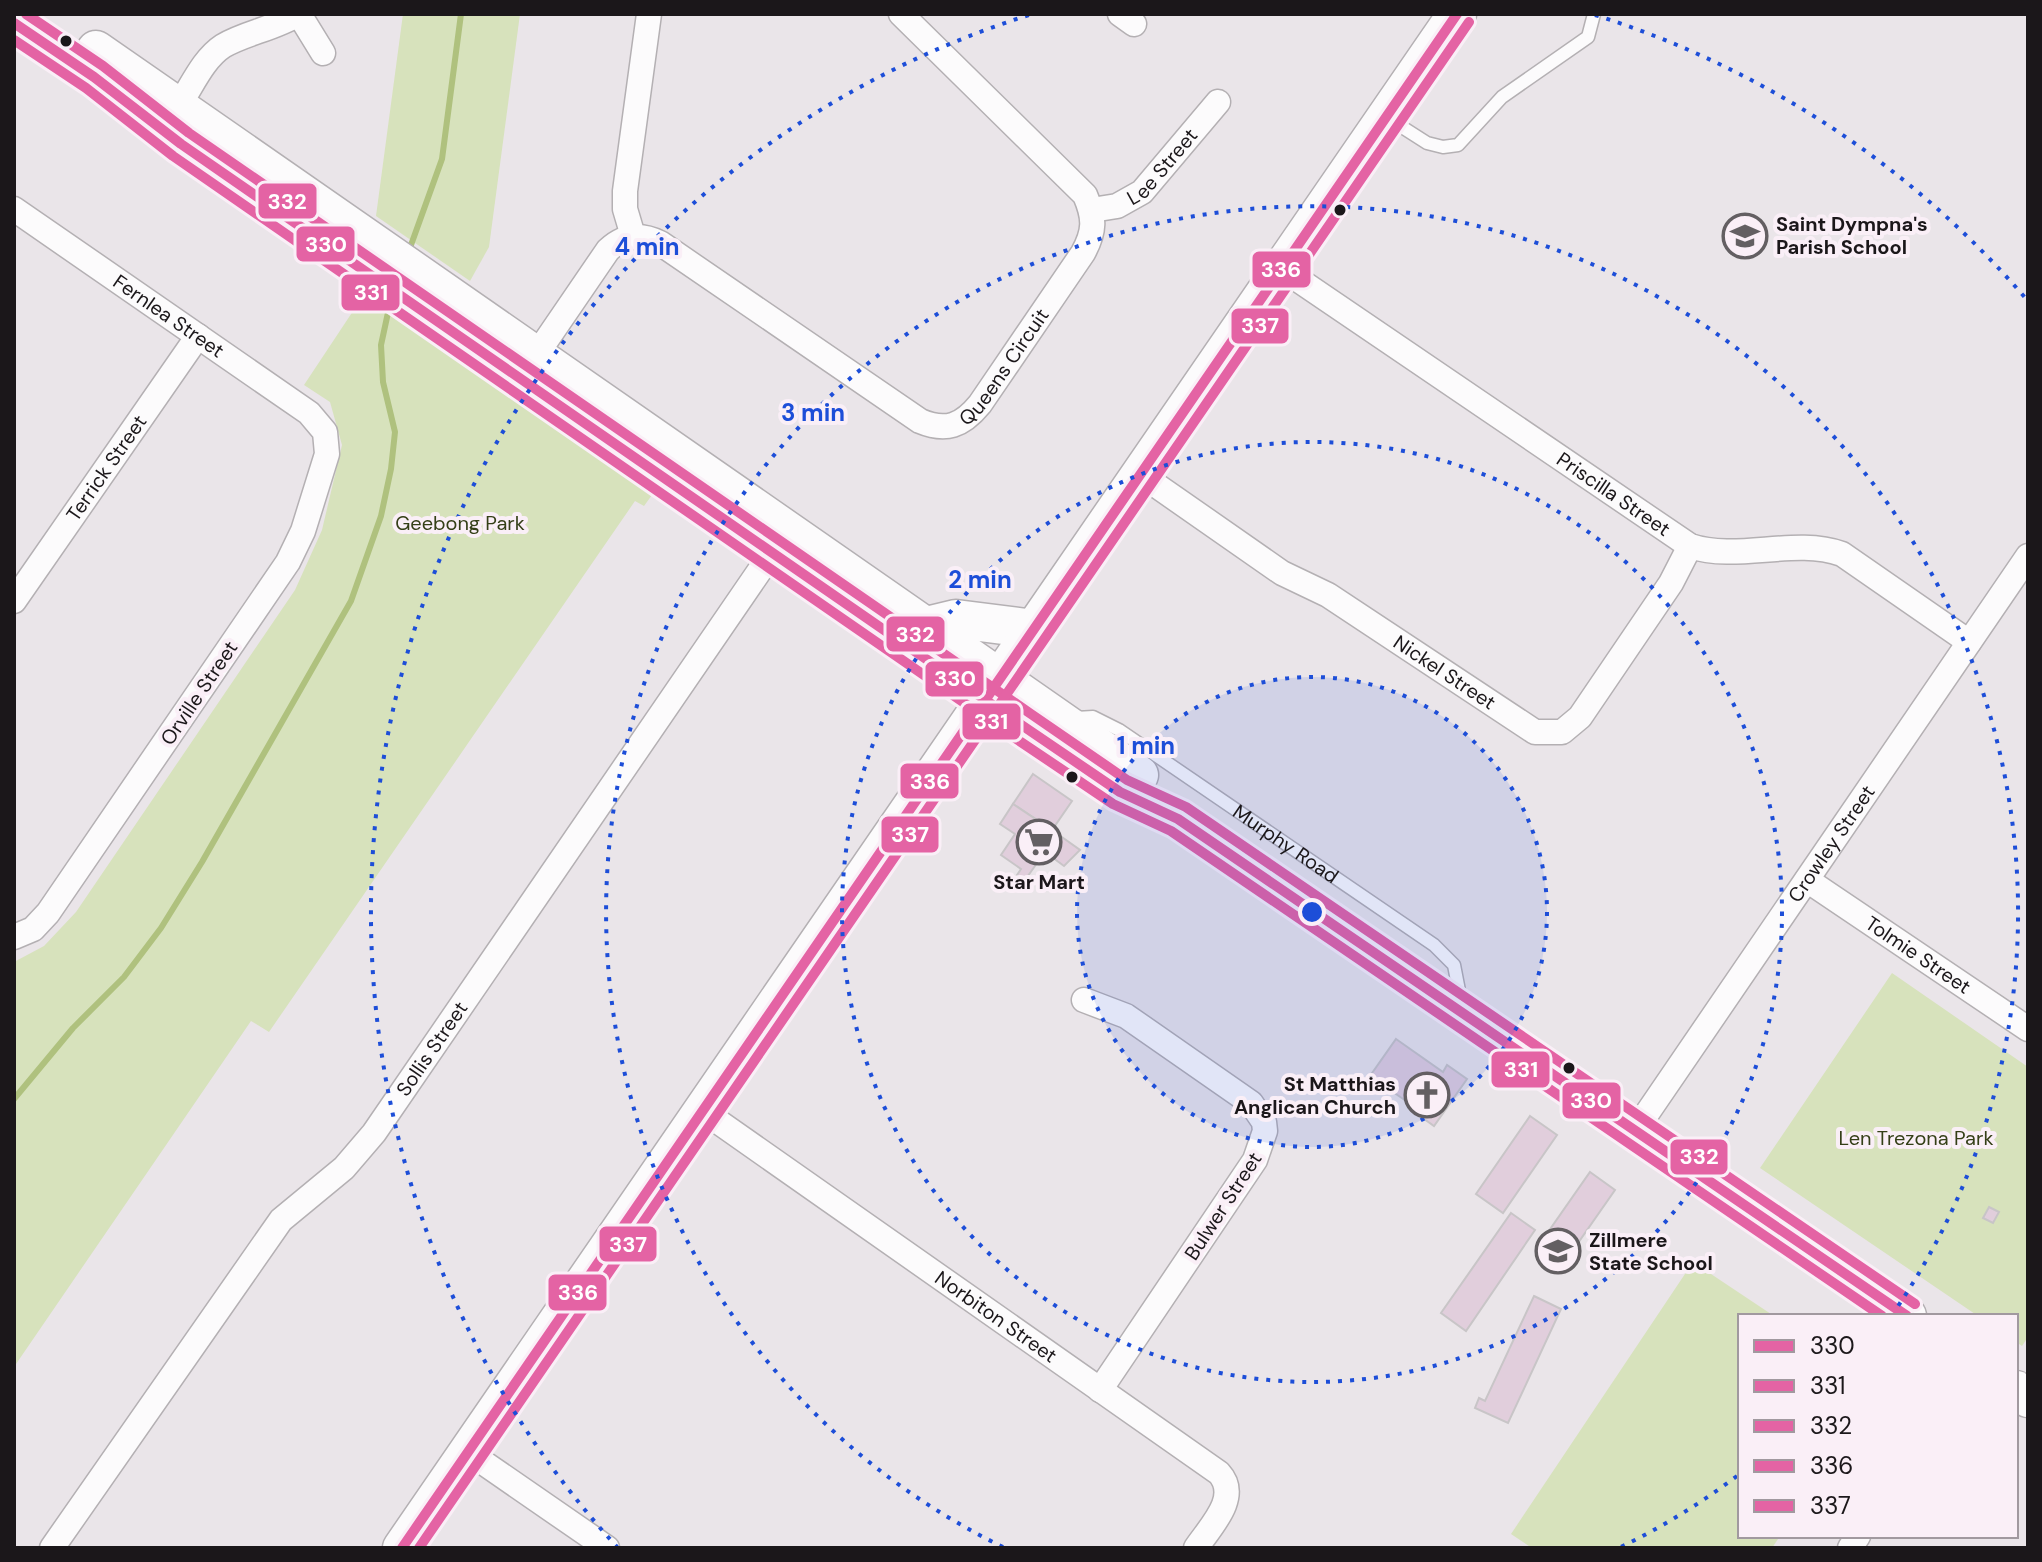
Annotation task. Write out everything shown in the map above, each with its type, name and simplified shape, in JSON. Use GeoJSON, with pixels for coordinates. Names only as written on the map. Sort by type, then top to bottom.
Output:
{"type":"FeatureCollection","features":[{"type":"Feature","properties":{"kind":"main road","name":"Murphy Road"},"geometry":{"type":"LineString","coordinates":[[42,14],[179,105],[528,366]]}},
{"type":"Feature","properties":{"kind":"main road"},"geometry":{"type":"LineString","coordinates":[[402,1548],[1457,14]]}},
{"type":"Feature","properties":{"kind":"main road","name":"Murphy Road"},"geometry":{"type":"LineString","coordinates":[[14,23],[94,77],[181,144],[528,366],[994,688],[1065,721],[1140,775],[1178,819]]}},
{"type":"Feature","properties":{"kind":"main road","name":"Murphy Road"},"geometry":{"type":"LineString","coordinates":[[780,540],[927,626],[994,688],[1120,792],[1178,819],[1904,1314]]}},
{"type":"Feature","properties":{"kind":"main road"},"geometry":{"type":"LineString","coordinates":[[927,626],[956,619],[1034,629]]}},
{"type":"Feature","properties":{"kind":"street"},"geometry":{"type":"LineString","coordinates":[[179,105],[206,62],[224,45],[267,31],[298,14],[323,53]]}},
{"type":"Feature","properties":{"kind":"street"},"geometry":{"type":"LineString","coordinates":[[528,366],[608,250],[633,236],[625,209],[625,191],[649,14]]}},
{"type":"Feature","properties":{"kind":"street"},"geometry":{"type":"LineString","coordinates":[[901,14],[1076,186],[1092,210]]}},
{"type":"Feature","properties":{"kind":"street","name":"Lee Street"},"geometry":{"type":"LineString","coordinates":[[1092,210],[1117,206],[1142,192],[1218,102]]}},
{"type":"Feature","properties":{"kind":"street","name":"Queens Circuit"},"geometry":{"type":"LineString","coordinates":[[633,236],[660,243],[920,421],[941,428],[964,421],[988,391],[1083,253],[1093,229],[1092,210]]}},
{"type":"Feature","properties":{"kind":"street","name":"Fernlea Street"},"geometry":{"type":"LineString","coordinates":[[15,211],[320,424]]}},
{"type":"Feature","properties":{"kind":"street","name":"Priscilla Street"},"geometry":{"type":"LineString","coordinates":[[1281,268],[1690,546],[1718,550],[1820,548],[1842,554],[1969,642]]}},
{"type":"Feature","properties":{"kind":"street","name":"Terrick Street"},"geometry":{"type":"LineString","coordinates":[[14,601],[198,336]]}},
{"type":"Feature","properties":{"kind":"street","name":"Orville Street"},"geometry":{"type":"LineString","coordinates":[[16,937],[33,929],[48,913],[288,562],[324,469],[327,443],[320,424]]}},
{"type":"Feature","properties":{"kind":"street","name":"Nickel Street"},"geometry":{"type":"LineString","coordinates":[[1140,474],[1282,573],[1339,603],[1525,729],[1544,734],[1562,732],[1580,717],[1671,583],[1690,546]]}},
{"type":"Feature","properties":{"kind":"street","name":"Sollis Street"},"geometry":{"type":"LineString","coordinates":[[52,1548],[281,1220],[344,1168],[374,1133],[780,540]]}},
{"type":"Feature","properties":{"kind":"street","name":"Crowley Street"},"geometry":{"type":"LineString","coordinates":[[1635,1131],[2028,556]]}},
{"type":"Feature","properties":{"kind":"street","name":"Tolmie Street"},"geometry":{"type":"LineString","coordinates":[[1807,880],[2028,1029]]}},
{"type":"Feature","properties":{"kind":"street","name":"Bulwer Street"},"geometry":{"type":"LineString","coordinates":[[1084,1000],[1126,1016],[1240,1094],[1259,1113],[1265,1131],[1255,1160],[1100,1390]]}},
{"type":"Feature","properties":{"kind":"street","name":"Norbiton Street"},"geometry":{"type":"LineString","coordinates":[[703,1111],[1224,1478],[1226,1501],[1196,1548]]}},
{"type":"Feature","properties":{"kind":"street"},"geometry":{"type":"LineString","coordinates":[[468,1452],[607,1548]]}},
{"type":"Feature","properties":{"kind":"lane"},"geometry":{"type":"LineString","coordinates":[[1385,117],[1427,143],[1458,145],[1502,97],[1588,37],[1594,14]]}},
{"type":"Feature","properties":{"kind":"lane","name":"Murphy Road"},"geometry":{"type":"LineString","coordinates":[[1065,721],[1082,716],[1105,721],[1434,945],[1454,965],[1463,1014]]}},
{"type":"Feature","properties":{"kind":"green space"},"geometry":{"type":"Polygon","coordinates":[[[403,14],[520,14],[489,247],[470,281],[376,216],[403,14]]]}},
{"type":"Feature","properties":{"kind":"green space","name":"Geebong Park"},"geometry":{"type":"Polygon","coordinates":[[[363,296],[652,495],[644,506],[635,501],[269,1032],[251,1021],[14,1367],[14,962],[44,946],[76,912],[295,590],[322,530],[342,445],[330,402],[304,385],[363,296]]]}},
{"type":"Feature","properties":{"kind":"green space","name":"Len Trezona Park"},"geometry":{"type":"Polygon","coordinates":[[[1892,973],[2028,1067],[2028,1337],[2022,1346],[2018,1343],[2018,1314],[1975,1314],[1760,1168],[1892,973]]]}},
{"type":"Feature","properties":{"kind":"green space"},"geometry":{"type":"Polygon","coordinates":[[[1693,1262],[1771,1314],[1738,1314],[1738,1538],[1779,1538],[1772,1548],[1532,1548],[1511,1534],[1693,1262]]]}},
{"type":"Feature","properties":{"kind":"building"},"geometry":{"type":"Polygon","coordinates":[[[1033,774],[1072,801],[1052,830],[1013,804],[1033,774]]]}},
{"type":"Feature","properties":{"kind":"building","name":"Star Mart"},"geometry":{"type":"Polygon","coordinates":[[[1013,804],[1080,850],[1064,866],[1045,852],[1025,880],[1017,875],[1021,869],[1001,855],[1015,834],[1000,824],[1013,804]]]}},
{"type":"Feature","properties":{"kind":"building","name":"St Matthias Anglican Church"},"geometry":{"type":"Polygon","coordinates":[[[1396,1039],[1443,1072],[1447,1065],[1467,1079],[1434,1126],[1420,1116],[1422,1112],[1370,1076],[1396,1039]]]}},
{"type":"Feature","properties":{"kind":"building"},"geometry":{"type":"Polygon","coordinates":[[[1530,1116],[1557,1135],[1503,1213],[1476,1194],[1530,1116]]]}},
{"type":"Feature","properties":{"kind":"building"},"geometry":{"type":"Polygon","coordinates":[[[1590,1172],[1615,1190],[1564,1263],[1539,1245],[1590,1172]]]}},
{"type":"Feature","properties":{"kind":"building"},"geometry":{"type":"Polygon","coordinates":[[[1989,1207],[1999,1212],[1993,1223],[1983,1218],[1989,1207]]]}},
{"type":"Feature","properties":{"kind":"building"},"geometry":{"type":"Polygon","coordinates":[[[1511,1213],[1535,1230],[1466,1331],[1441,1313],[1511,1213]]]}},
{"type":"Feature","properties":{"kind":"building"},"geometry":{"type":"Polygon","coordinates":[[[1534,1296],[1561,1309],[1508,1423],[1475,1408],[1479,1398],[1485,1401],[1534,1296]]]}},
{"type":"Feature","properties":{"kind":"waterway"},"geometry":{"type":"LineString","coordinates":[[411,245],[442,159],[461,14]]}},
{"type":"Feature","properties":{"kind":"waterway"},"geometry":{"type":"LineString","coordinates":[[14,1099],[73,1028],[124,977],[161,928],[351,601],[381,516],[391,469],[395,432],[383,382],[381,345],[389,308]]}},
{"type":"Feature","properties":{"kind":"transit line","name":"332"},"geometry":{"type":"LineString","coordinates":[[26,14],[103,66],[189,133],[1127,780],[1186,807],[1915,1304]]}},
{"type":"Feature","properties":{"kind":"transit line","name":"336"},"geometry":{"type":"LineString","coordinates":[[402,1548],[1457,14]]}},
{"type":"Feature","properties":{"kind":"transit line","name":"337"},"geometry":{"type":"LineString","coordinates":[[419,1548],[1469,22]]}},
{"type":"Feature","properties":{"kind":"transit line","name":"330"},"geometry":{"type":"LineString","coordinates":[[14,23],[94,77],[181,144],[1023,726],[1120,792],[1178,819],[1904,1314]]}},
{"type":"Feature","properties":{"kind":"transit line","name":"331"},"geometry":{"type":"LineString","coordinates":[[14,40],[86,88],[173,156],[1015,738],[1113,804],[1171,831],[1879,1314]]}},
{"type":"Feature","properties":{"kind":"place","name":"Saint Dympna's Parish School"},"geometry":{"type":"Point","coordinates":[1745,236]}},
{"type":"Feature","properties":{"kind":"place","name":"Star Mart"},"geometry":{"type":"Point","coordinates":[1039,842]}},
{"type":"Feature","properties":{"kind":"place","name":"St Matthias Anglican Church"},"geometry":{"type":"Point","coordinates":[1427,1095]}},
{"type":"Feature","properties":{"kind":"place","name":"Zillmere State School"},"geometry":{"type":"Point","coordinates":[1558,1251]}}]}
